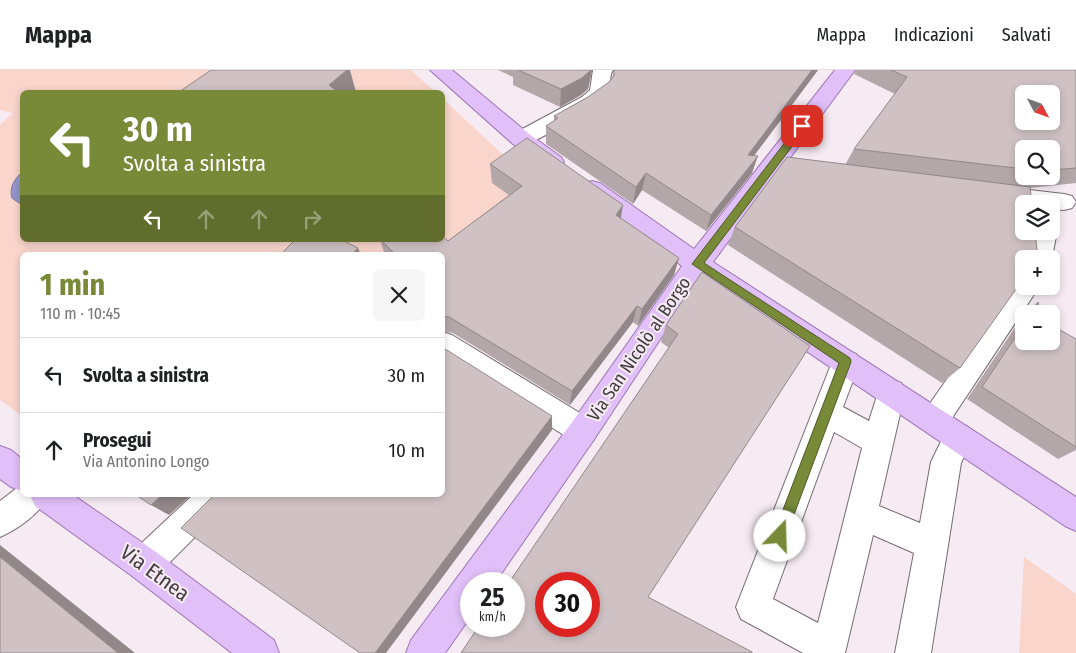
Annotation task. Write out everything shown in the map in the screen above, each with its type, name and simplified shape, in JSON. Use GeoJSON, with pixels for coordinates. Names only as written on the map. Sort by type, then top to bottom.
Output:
{"type":"FeatureCollection","features":[{"type":"Feature","properties":{"kind":"main road"},"geometry":{"type":"LineString","coordinates":[[440,70],[521,139],[697,264],[1076,515]]}},
{"type":"Feature","properties":{"kind":"main road","name":"Via San Nicolò al Borgo"},"geometry":{"type":"LineString","coordinates":[[483,572],[584,431],[697,264],[782,169],[845,70]]}},
{"type":"Feature","properties":{"kind":"main road"},"geometry":{"type":"LineString","coordinates":[[0,460],[20,475]]}},
{"type":"Feature","properties":{"kind":"main road","name":"Via Etnea"},"geometry":{"type":"LineString","coordinates":[[49,497],[144,564],[261,653]]}},
{"type":"Feature","properties":{"kind":"main road"},"geometry":{"type":"LineString","coordinates":[[424,653],[460,603]]}},
{"type":"Feature","properties":{"kind":"street"},"geometry":{"type":"LineString","coordinates":[[521,139],[590,102],[600,92],[600,72],[602,70]]}},
{"type":"Feature","properties":{"kind":"street"},"geometry":{"type":"LineString","coordinates":[[977,192],[1064,204]]}},
{"type":"Feature","properties":{"kind":"street"},"geometry":{"type":"LineString","coordinates":[[913,653],[946,462],[946,429],[954,391],[1020,295]]}},
{"type":"Feature","properties":{"kind":"street"},"geometry":{"type":"LineString","coordinates":[[445,345],[584,431]]}},
{"type":"Feature","properties":{"kind":"street"},"geometry":{"type":"LineString","coordinates":[[846,362],[753,607],[834,650],[862,514],[891,392]]}},
{"type":"Feature","properties":{"kind":"street"},"geometry":{"type":"LineString","coordinates":[[826,412],[879,442]]}},
{"type":"Feature","properties":{"kind":"street"},"geometry":{"type":"LineString","coordinates":[[0,521],[30,497]]}},
{"type":"Feature","properties":{"kind":"street"},"geometry":{"type":"LineString","coordinates":[[144,564],[213,497]]}},
{"type":"Feature","properties":{"kind":"street"},"geometry":{"type":"LineString","coordinates":[[862,514],[932,544]]}},
{"type":"Feature","properties":{"kind":"shaded area"},"geometry":{"type":"Polygon","coordinates":[[[0,70],[411,70],[433,90],[20,90],[20,242],[445,242],[445,101],[515,166],[561,197],[445,254],[445,252],[20,252],[20,415],[0,400],[0,125],[13,113],[0,110],[0,70]]]}},
{"type":"Feature","properties":{"kind":"shaded area"},"geometry":{"type":"Polygon","coordinates":[[[1024,557],[1076,594],[1076,653],[1019,653],[1024,557]]]}},
{"type":"Feature","properties":{"kind":"water"},"geometry":{"type":"Polygon","coordinates":[[[20,175],[20,204],[12,198],[11,190],[20,175]]]}},
{"type":"Feature","properties":{"kind":"building"},"geometry":{"type":"Polygon","coordinates":[[[211,70],[347,70],[329,85],[335,90],[182,90],[211,70]]]}},
{"type":"Feature","properties":{"kind":"building"},"geometry":{"type":"Polygon","coordinates":[[[518,70],[590,71],[582,78],[561,89],[518,70]]]}},
{"type":"Feature","properties":{"kind":"building"},"geometry":{"type":"Polygon","coordinates":[[[614,70],[812,70],[748,155],[758,156],[711,215],[646,173],[636,187],[546,126],[558,118],[554,116],[588,97],[609,82],[614,76],[614,70]]]}},
{"type":"Feature","properties":{"kind":"building"},"geometry":{"type":"Polygon","coordinates":[[[891,70],[1076,70],[1076,168],[1060,169],[1060,140],[1015,140],[1015,168],[854,149],[907,77],[891,70]]]}},
{"type":"Feature","properties":{"kind":"building"},"geometry":{"type":"Polygon","coordinates":[[[527,138],[623,205],[616,215],[679,258],[642,309],[637,306],[572,391],[449,317],[445,316],[445,252],[393,252],[383,242],[445,242],[445,238],[448,241],[522,186],[490,164],[527,138]]]}},
{"type":"Feature","properties":{"kind":"building"},"geometry":{"type":"Polygon","coordinates":[[[787,157],[1030,187],[1031,195],[1015,195],[1015,240],[1036,240],[1037,250],[1015,250],[1015,291],[960,368],[735,227],[787,157]]]}},
{"type":"Feature","properties":{"kind":"building"},"geometry":{"type":"Polygon","coordinates":[[[293,242],[346,242],[358,248],[354,252],[283,252],[293,242]]]}},
{"type":"Feature","properties":{"kind":"building"},"geometry":{"type":"Polygon","coordinates":[[[702,272],[810,346],[648,597],[752,653],[461,653],[472,637],[525,637],[525,572],[516,572],[678,334],[666,325],[702,272]]]}},
{"type":"Feature","properties":{"kind":"building"},"geometry":{"type":"Polygon","coordinates":[[[1060,330],[1076,339],[1076,447],[982,387],[1015,338],[1015,350],[1060,350],[1060,330]]]}},
{"type":"Feature","properties":{"kind":"building"},"geometry":{"type":"Polygon","coordinates":[[[445,349],[552,416],[375,653],[360,653],[181,528],[212,497],[445,497],[445,349]]]}},
{"type":"Feature","properties":{"kind":"building"},"geometry":{"type":"Polygon","coordinates":[[[139,497],[160,497],[151,505],[139,497]]]}},
{"type":"Feature","properties":{"kind":"building"},"geometry":{"type":"Polygon","coordinates":[[[0,557],[118,653],[0,653],[0,557]]]}},
{"type":"Feature","properties":{"kind":"route"},"geometry":{"type":"LineString","coordinates":[[780,536],[846,362],[697,264],[802,126]]}}]}
